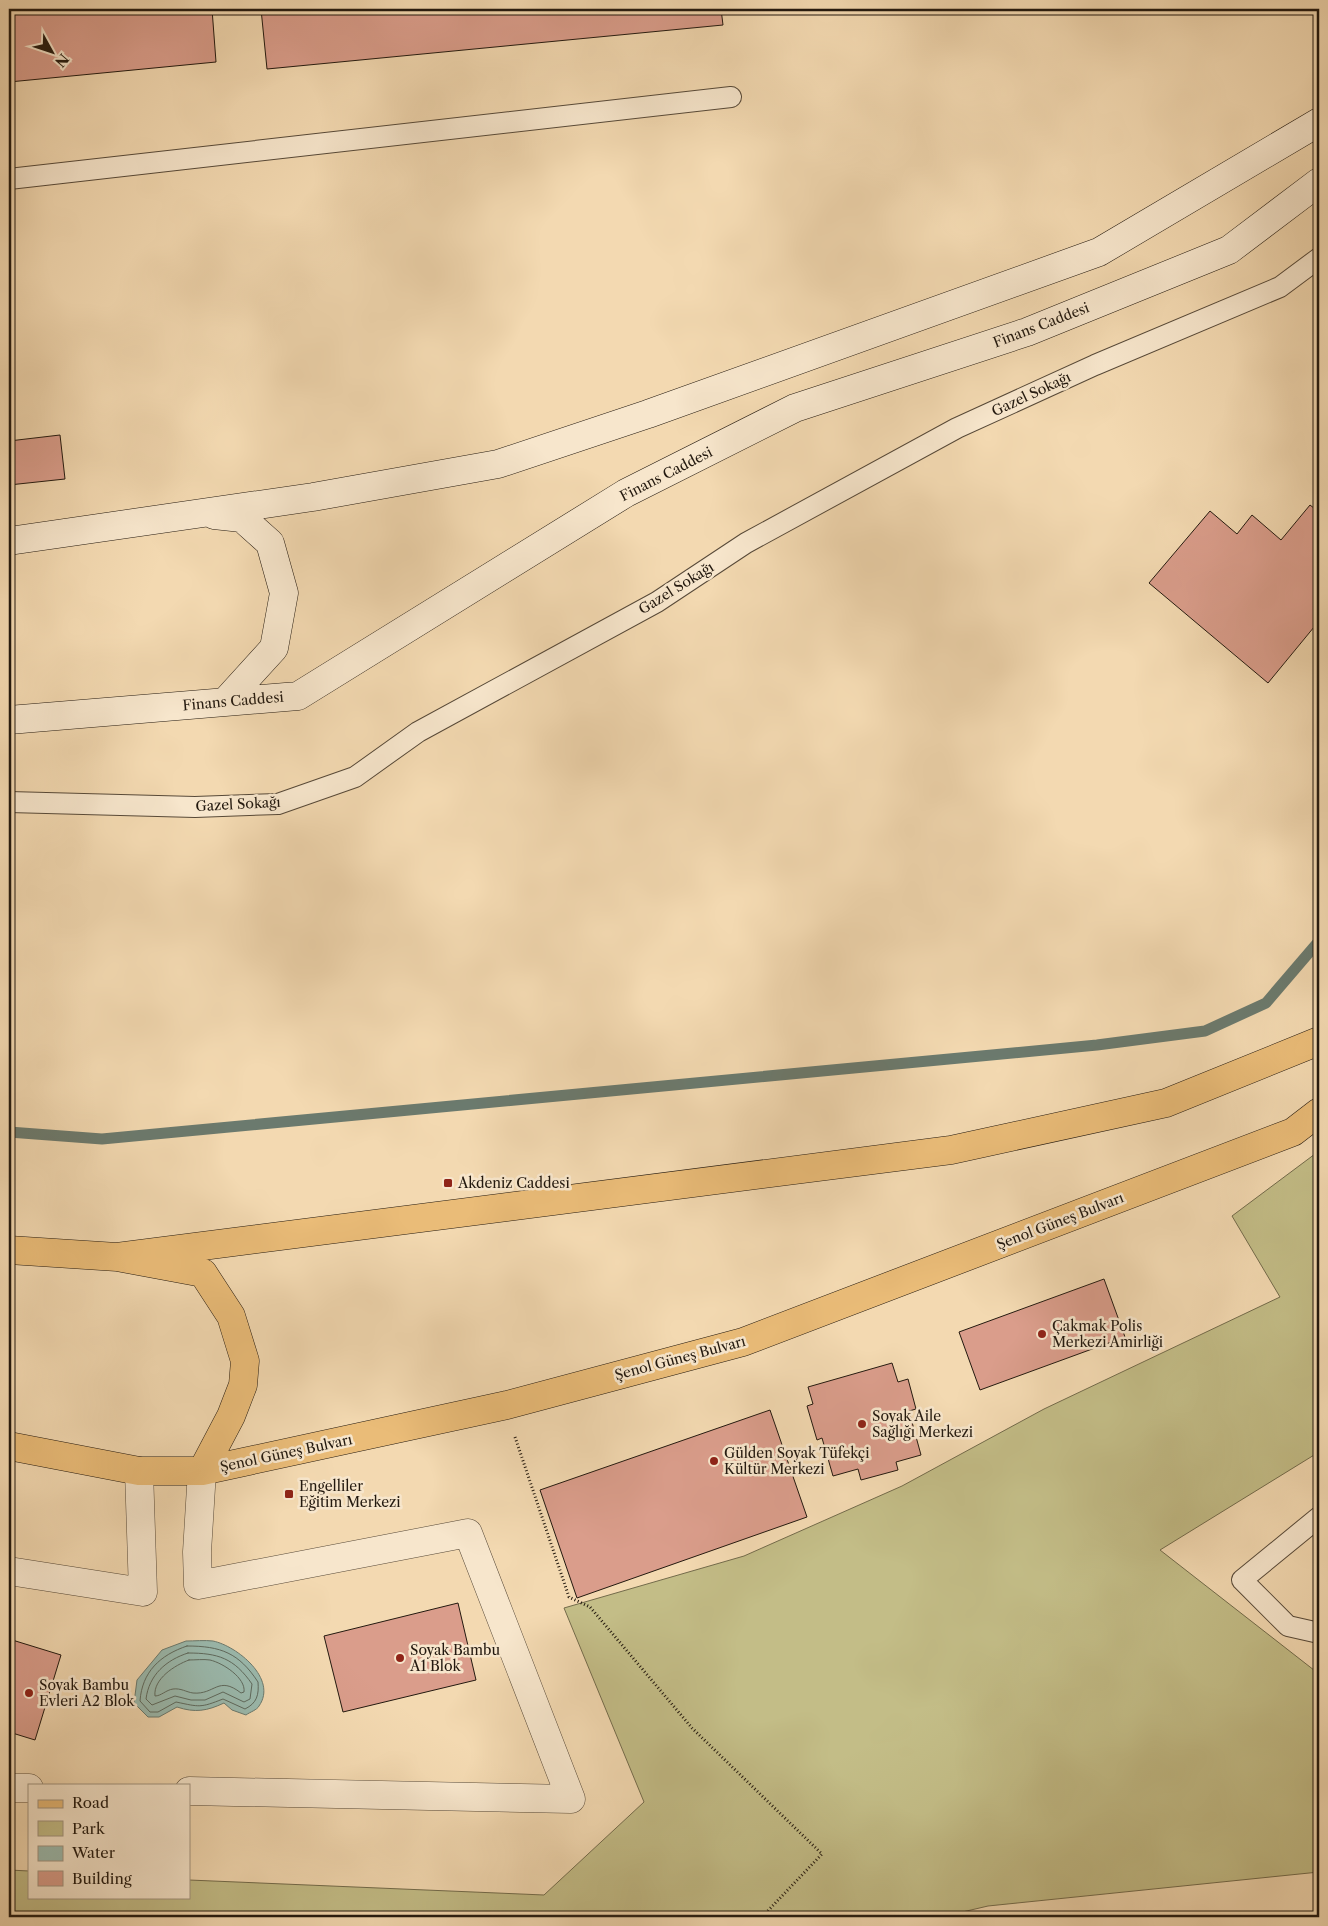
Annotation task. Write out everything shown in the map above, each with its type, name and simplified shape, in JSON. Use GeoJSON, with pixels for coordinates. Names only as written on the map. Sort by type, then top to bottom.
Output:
{"type":"FeatureCollection","features":[{"type":"Feature","properties":{"kind":"main road"},"geometry":{"type":"LineString","coordinates":[[117,1257],[950,1150],[1166,1104],[1319,1041]]}},
{"type":"Feature","properties":{"kind":"main road","name":"Şenol Güneş Bulvarı"},"geometry":{"type":"LineString","coordinates":[[9,1446],[139,1471],[202,1471],[507,1405],[742,1342],[1293,1132],[1319,1112]]}},
{"type":"Feature","properties":{"kind":"main road"},"geometry":{"type":"LineString","coordinates":[[9,1250],[117,1257],[203,1273],[231,1316],[245,1361],[244,1385],[231,1416],[202,1471]]}},
{"type":"Feature","properties":{"kind":"street"},"geometry":{"type":"LineString","coordinates":[[9,541],[313,497],[498,464],[648,414],[1099,252],[1319,122]]}},
{"type":"Feature","properties":{"kind":"street","name":"Finans Caddesi"},"geometry":{"type":"LineString","coordinates":[[9,720],[298,696],[626,494],[795,408],[1027,332],[1229,250],[1319,182]]}},
{"type":"Feature","properties":{"kind":"street"},"geometry":{"type":"LineString","coordinates":[[201,513],[242,518],[270,543],[284,593],[274,648],[225,702]]}},
{"type":"Feature","properties":{"kind":"street"},"geometry":{"type":"LineString","coordinates":[[9,1571],[144,1592],[139,1471]]}},
{"type":"Feature","properties":{"kind":"street"},"geometry":{"type":"LineString","coordinates":[[190,1791],[571,1798],[468,1533],[198,1585],[197,1552],[202,1471]]}},
{"type":"Feature","properties":{"kind":"street"},"geometry":{"type":"LineString","coordinates":[[9,1788],[28,1788]]}},
{"type":"Feature","properties":{"kind":"lane"},"geometry":{"type":"LineString","coordinates":[[9,179],[731,97]]}},
{"type":"Feature","properties":{"kind":"lane","name":"Gazel Sokağı"},"geometry":{"type":"LineString","coordinates":[[9,802],[195,807],[278,804],[356,777],[418,732],[657,602],[746,543],[957,428],[1095,365],[1280,287],[1319,258]]}},
{"type":"Feature","properties":{"kind":"lane"},"geometry":{"type":"LineString","coordinates":[[1319,1517],[1242,1580],[1288,1626],[1319,1633]]}},
{"type":"Feature","properties":{"kind":"path"},"geometry":{"type":"LineString","coordinates":[[507,1405],[520,1454],[569,1597],[590,1607],[692,1728],[822,1854],[762,1917]]}},
{"type":"Feature","properties":{"kind":"green space"},"geometry":{"type":"Polygon","coordinates":[[[1319,1151],[1319,1452],[1160,1550],[1319,1674],[1319,1872],[988,1906],[941,1917],[9,1917],[9,1870],[28,1871],[28,1898],[190,1898],[190,1880],[544,1895],[644,1802],[564,1608],[744,1556],[902,1486],[1044,1409],[1280,1297],[1232,1216],[1319,1151]]]}},
{"type":"Feature","properties":{"kind":"water"},"geometry":{"type":"Polygon","coordinates":[[[186,1641],[213,1641],[223,1644],[233,1649],[252,1665],[263,1685],[263,1696],[258,1707],[246,1715],[232,1710],[224,1703],[201,1710],[177,1707],[159,1717],[148,1717],[134,1703],[137,1680],[162,1650],[186,1641]]]}},
{"type":"Feature","properties":{"kind":"building"},"geometry":{"type":"Polygon","coordinates":[[[9,9],[212,9],[216,62],[9,82],[9,9]]]}},
{"type":"Feature","properties":{"kind":"building"},"geometry":{"type":"Polygon","coordinates":[[[261,9],[721,9],[723,25],[267,69],[261,9]]]}},
{"type":"Feature","properties":{"kind":"building"},"geometry":{"type":"Polygon","coordinates":[[[60,435],[65,479],[9,485],[9,441],[60,435]]]}},
{"type":"Feature","properties":{"kind":"building"},"geometry":{"type":"Polygon","coordinates":[[[1310,505],[1319,512],[1319,621],[1268,683],[1149,583],[1210,511],[1237,534],[1252,515],[1281,540],[1310,505]]]}},
{"type":"Feature","properties":{"kind":"building","name":"Çakmak Polis Merkezi Amirliği"},"geometry":{"type":"Polygon","coordinates":[[[1104,1279],[1125,1337],[980,1390],[959,1332],[1104,1279]]]}},
{"type":"Feature","properties":{"kind":"building","name":"Soyak Aile Sağlığı Merkezi"},"geometry":{"type":"Polygon","coordinates":[[[892,1363],[898,1382],[908,1379],[916,1409],[909,1411],[921,1455],[896,1462],[898,1470],[861,1480],[858,1469],[833,1476],[822,1438],[817,1440],[807,1406],[813,1404],[808,1387],[892,1363]]]}},
{"type":"Feature","properties":{"kind":"building"},"geometry":{"type":"Polygon","coordinates":[[[770,1410],[807,1517],[577,1598],[540,1490],[770,1410]]]}},
{"type":"Feature","properties":{"kind":"building","name":"Soyak Bambu A1 Blok"},"geometry":{"type":"Polygon","coordinates":[[[458,1603],[476,1680],[343,1712],[324,1636],[458,1603]]]}},
{"type":"Feature","properties":{"kind":"building","name":"Soyak Bambu Evleri A2 Blok"},"geometry":{"type":"Polygon","coordinates":[[[9,1639],[61,1655],[35,1740],[9,1732],[9,1639]]]}},
{"type":"Feature","properties":{"kind":"waterway"},"geometry":{"type":"LineString","coordinates":[[9,1132],[102,1139],[1097,1045],[1205,1031],[1266,1003],[1319,941]]}},
{"type":"Feature","properties":{"kind":"place","name":"Akdeniz Caddesi"},"geometry":{"type":"Point","coordinates":[448,1183]}},
{"type":"Feature","properties":{"kind":"place","name":"Çakmak Polis Merkezi Amirliği"},"geometry":{"type":"Point","coordinates":[1042,1334]}},
{"type":"Feature","properties":{"kind":"place","name":"Soyak Aile Sağlığı Merkezi"},"geometry":{"type":"Point","coordinates":[862,1424]}},
{"type":"Feature","properties":{"kind":"place","name":"Gülden Soyak Tüfekçi Kültür Merkezi"},"geometry":{"type":"Point","coordinates":[714,1461]}},
{"type":"Feature","properties":{"kind":"place","name":"Engelliler Eğitim Merkezi"},"geometry":{"type":"Point","coordinates":[289,1494]}},
{"type":"Feature","properties":{"kind":"place","name":"Soyak Bambu A1 Blok"},"geometry":{"type":"Point","coordinates":[400,1658]}},
{"type":"Feature","properties":{"kind":"place","name":"Soyak Bambu Evleri A2 Blok"},"geometry":{"type":"Point","coordinates":[29,1693]}}]}
